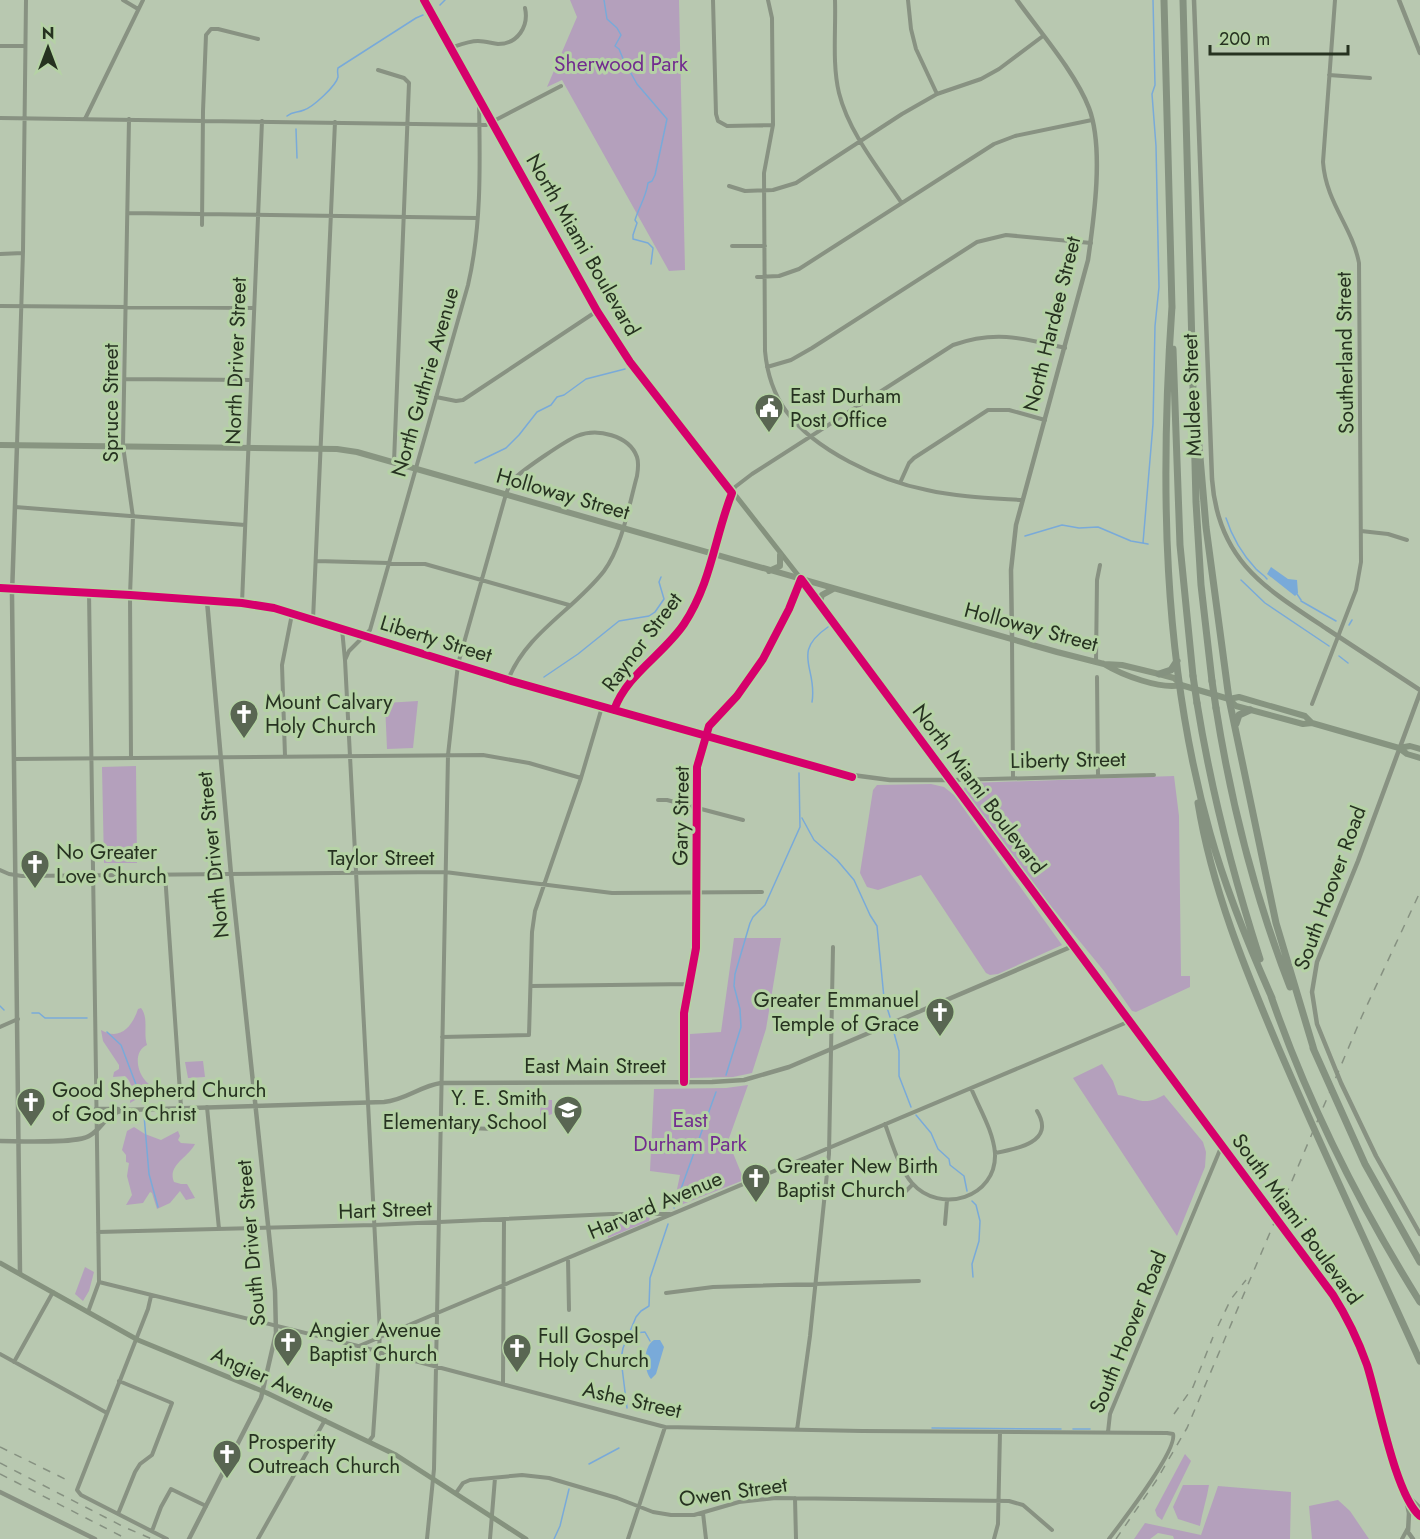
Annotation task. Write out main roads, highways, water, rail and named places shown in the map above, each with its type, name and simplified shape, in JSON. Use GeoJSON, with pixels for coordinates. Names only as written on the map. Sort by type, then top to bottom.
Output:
{"type":"FeatureCollection","features":[{"type":"Feature","properties":{"kind":"highway"},"geometry":{"type":"LineString","coordinates":[[1164,0],[1180,545],[1193,676],[1211,780],[1229,857],[1272,998]]}},
{"type":"Feature","properties":{"kind":"highway"},"geometry":{"type":"LineString","coordinates":[[1183,0],[1198,544],[1216,708],[1234,802],[1258,892],[1279,958],[1314,1050],[1365,1164],[1420,1262]]}},
{"type":"Feature","properties":{"kind":"highway"},"geometry":{"type":"LineString","coordinates":[[1172,306],[1167,379],[1165,504],[1167,559],[1177,658],[1197,802],[1208,853],[1239,954],[1304,1108],[1420,1361]]}},
{"type":"Feature","properties":{"kind":"highway"},"geometry":{"type":"LineString","coordinates":[[1193,402],[1199,431],[1206,527],[1229,699],[1276,923],[1314,1050]]}},
{"type":"Feature","properties":{"kind":"highway"},"geometry":{"type":"LineString","coordinates":[[1159,674],[1173,669],[1177,658]]}},
{"type":"Feature","properties":{"kind":"highway","name":"Holloway Street"},"geometry":{"type":"LineString","coordinates":[[1181,685],[1229,699],[1239,697],[1270,705],[1305,716],[1312,723]]}},
{"type":"Feature","properties":{"kind":"highway","name":"Holloway Street"},"geometry":{"type":"LineString","coordinates":[[1229,699],[1236,706],[1302,724],[1312,723],[1399,748],[1407,754],[1420,758]]}},
{"type":"Feature","properties":{"kind":"highway"},"geometry":{"type":"LineString","coordinates":[[1236,727],[1238,717],[1250,710]]}},
{"type":"Feature","properties":{"kind":"highway","name":"Holloway Street"},"geometry":{"type":"LineString","coordinates":[[1399,748],[1410,746],[1420,749]]}},
{"type":"Feature","properties":{"kind":"highway"},"geometry":{"type":"LineString","coordinates":[[1194,770],[1209,832],[1228,892],[1307,1087],[1342,1163],[1382,1238],[1420,1302]]}},
{"type":"Feature","properties":{"kind":"main road","name":"North Miami Boulevard"},"geometry":{"type":"LineString","coordinates":[[424,0],[597,311],[630,362],[801,579]]}},
{"type":"Feature","properties":{"kind":"main road","name":"Holloway Street"},"geometry":{"type":"LineString","coordinates":[[0,445],[351,450],[1012,639],[1104,664],[1122,664],[1174,678],[1181,685],[1171,688],[1119,673],[1104,664]]}},
{"type":"Feature","properties":{"kind":"main road"},"geometry":{"type":"LineString","coordinates":[[769,571],[780,566],[780,555]]}},
{"type":"Feature","properties":{"kind":"main road"},"geometry":{"type":"LineString","coordinates":[[819,604],[824,593],[834,588]]}},
{"type":"Feature","properties":{"kind":"main road","name":"Angier Avenue"},"geometry":{"type":"LineString","coordinates":[[0,1263],[135,1338],[264,1391],[369,1441],[433,1477],[526,1539]]}},
{"type":"Feature","properties":{"kind":"water"},"geometry":{"type":"Polygon","coordinates":[[[1271,567],[1288,579],[1297,580],[1298,593],[1295,596],[1267,574],[1271,567]]]}},
{"type":"Feature","properties":{"kind":"water"},"geometry":{"type":"Polygon","coordinates":[[[660,1340],[664,1347],[656,1374],[651,1379],[645,1358],[650,1343],[660,1340]]]}},
{"type":"Feature","properties":{"kind":"waterway"},"geometry":{"type":"LineString","coordinates":[[440,5],[445,0]]}},
{"type":"Feature","properties":{"kind":"waterway"},"geometry":{"type":"LineString","coordinates":[[604,0],[607,19],[621,35],[615,46],[619,49],[637,84],[667,119],[655,175],[648,183],[635,220],[637,223],[633,235],[633,239],[648,243],[653,248],[651,264]]}},
{"type":"Feature","properties":{"kind":"waterway"},"geometry":{"type":"LineString","coordinates":[[1143,543],[1153,424],[1155,326],[1159,287],[1156,146],[1152,94],[1155,85],[1153,0]]}},
{"type":"Feature","properties":{"kind":"waterway"},"geometry":{"type":"LineString","coordinates":[[287,116],[308,108],[324,96],[336,81],[338,68],[423,15]]}},
{"type":"Feature","properties":{"kind":"waterway"},"geometry":{"type":"LineString","coordinates":[[296,129],[297,158]]}},
{"type":"Feature","properties":{"kind":"waterway"},"geometry":{"type":"LineString","coordinates":[[475,463],[506,448],[537,412],[551,405],[557,397],[564,395],[586,379],[625,369]]}},
{"type":"Feature","properties":{"kind":"waterway"},"geometry":{"type":"LineString","coordinates":[[1226,518],[1242,552],[1267,579]]}},
{"type":"Feature","properties":{"kind":"waterway"},"geometry":{"type":"LineString","coordinates":[[1025,536],[1062,525],[1079,528],[1098,527],[1131,541],[1148,544]]}},
{"type":"Feature","properties":{"kind":"waterway"},"geometry":{"type":"LineString","coordinates":[[544,677],[578,654],[619,621],[649,616],[655,612],[664,599],[659,582],[661,577]]}},
{"type":"Feature","properties":{"kind":"waterway"},"geometry":{"type":"LineString","coordinates":[[1241,580],[1265,603],[1329,646]]}},
{"type":"Feature","properties":{"kind":"waterway"},"geometry":{"type":"LineString","coordinates":[[1297,594],[1301,600]]}},
{"type":"Feature","properties":{"kind":"waterway"},"geometry":{"type":"LineString","coordinates":[[1301,601],[1336,621]]}},
{"type":"Feature","properties":{"kind":"waterway"},"geometry":{"type":"LineString","coordinates":[[1349,625],[1352,620]]}},
{"type":"Feature","properties":{"kind":"waterway"},"geometry":{"type":"LineString","coordinates":[[812,702],[813,690],[808,653],[810,645],[828,627]]}},
{"type":"Feature","properties":{"kind":"waterway"},"geometry":{"type":"LineString","coordinates":[[1339,656],[1348,663]]}},
{"type":"Feature","properties":{"kind":"waterway"},"geometry":{"type":"LineString","coordinates":[[726,1075],[741,1027],[740,1009],[734,986],[735,974],[750,923],[765,905],[800,827],[799,773]]}},
{"type":"Feature","properties":{"kind":"waterway"},"geometry":{"type":"LineString","coordinates":[[802,818],[814,840],[837,860],[854,880],[877,926],[884,998],[890,1017]]}},
{"type":"Feature","properties":{"kind":"waterway"},"geometry":{"type":"LineString","coordinates":[[0,1006],[4,1010]]}},
{"type":"Feature","properties":{"kind":"waterway"},"geometry":{"type":"LineString","coordinates":[[32,1013],[39,1013],[45,1018],[87,1018]]}},
{"type":"Feature","properties":{"kind":"waterway"},"geometry":{"type":"LineString","coordinates":[[893,1029],[899,1051],[899,1076],[911,1107]]}},
{"type":"Feature","properties":{"kind":"waterway"},"geometry":{"type":"LineString","coordinates":[[107,1032],[121,1045],[143,1103]]}},
{"type":"Feature","properties":{"kind":"waterway"},"geometry":{"type":"LineString","coordinates":[[674,1208],[716,1092]]}},
{"type":"Feature","properties":{"kind":"waterway"},"geometry":{"type":"LineString","coordinates":[[144,1115],[149,1174],[158,1207]]}},
{"type":"Feature","properties":{"kind":"waterway"},"geometry":{"type":"LineString","coordinates":[[916,1115],[931,1133],[938,1149],[949,1159],[950,1165],[964,1176],[967,1191]]}},
{"type":"Feature","properties":{"kind":"waterway"},"geometry":{"type":"LineString","coordinates":[[972,1201],[976,1205],[980,1221],[979,1241],[972,1264],[973,1277]]}},
{"type":"Feature","properties":{"kind":"waterway"},"geometry":{"type":"LineString","coordinates":[[627,1408],[621,1359],[623,1348],[636,1317],[649,1306],[650,1278],[668,1224]]}},
{"type":"Feature","properties":{"kind":"waterway"},"geometry":{"type":"LineString","coordinates":[[633,1330],[635,1333],[645,1332],[650,1341]]}},
{"type":"Feature","properties":{"kind":"waterway"},"geometry":{"type":"LineString","coordinates":[[932,1428],[1061,1429]]}},
{"type":"Feature","properties":{"kind":"waterway"},"geometry":{"type":"LineString","coordinates":[[1073,1429],[1090,1429]]}},
{"type":"Feature","properties":{"kind":"waterway"},"geometry":{"type":"LineString","coordinates":[[589,1464],[619,1448]]}},
{"type":"Feature","properties":{"kind":"waterway"},"geometry":{"type":"LineString","coordinates":[[554,1539],[560,1526],[569,1489]]}},
{"type":"Feature","properties":{"kind":"railway"},"geometry":{"type":"LineString","coordinates":[[1116,1539],[1156,1481],[1187,1428],[1362,1016],[1420,892]]}},
{"type":"Feature","properties":{"kind":"railway"},"geometry":{"type":"LineString","coordinates":[[1218,1326],[1231,1299],[1246,1280]]}},
{"type":"Feature","properties":{"kind":"railway"},"geometry":{"type":"LineString","coordinates":[[1174,1414],[1193,1387],[1213,1337]]}},
{"type":"Feature","properties":{"kind":"railway"},"geometry":{"type":"LineString","coordinates":[[0,1447],[69,1481]]}},
{"type":"Feature","properties":{"kind":"railway"},"geometry":{"type":"LineString","coordinates":[[0,1463],[152,1539]]}},
{"type":"Feature","properties":{"kind":"railway"},"geometry":{"type":"LineString","coordinates":[[0,1474],[127,1539]]}},
{"type":"Feature","properties":{"kind":"place","name":"East Durham Post Office"},"geometry":{"type":"Point","coordinates":[769,434]}},
{"type":"Feature","properties":{"kind":"place","name":"Mount Calvary Holy Church"},"geometry":{"type":"Point","coordinates":[244,740]}},
{"type":"Feature","properties":{"kind":"place","name":"No Greater Love Church"},"geometry":{"type":"Point","coordinates":[35,890]}},
{"type":"Feature","properties":{"kind":"place","name":"Greater Emmanuel Temple of Grace"},"geometry":{"type":"Point","coordinates":[940,1038]}},
{"type":"Feature","properties":{"kind":"place","name":"Good Shepherd Church of God in Christ"},"geometry":{"type":"Point","coordinates":[31,1128]}},
{"type":"Feature","properties":{"kind":"place","name":"Y. E. Smith Elementary School"},"geometry":{"type":"Point","coordinates":[568,1136]}},
{"type":"Feature","properties":{"kind":"place","name":"Greater New Birth Baptist Church"},"geometry":{"type":"Point","coordinates":[756,1204]}},
{"type":"Feature","properties":{"kind":"place","name":"Angier Avenue Baptist Church"},"geometry":{"type":"Point","coordinates":[288,1368]}},
{"type":"Feature","properties":{"kind":"place","name":"Full Gospel Holy Church"},"geometry":{"type":"Point","coordinates":[517,1374]}},
{"type":"Feature","properties":{"kind":"place","name":"Prosperity Outreach Church"},"geometry":{"type":"Point","coordinates":[227,1480]}},
{"type":"Feature","properties":{"kind":"park label","name":"Sherwood Park"},"geometry":{"type":"Point","coordinates":[621,64]}},
{"type":"Feature","properties":{"kind":"park label","name":"East Durham Park"},"geometry":{"type":"Point","coordinates":[690,1132]}}]}
